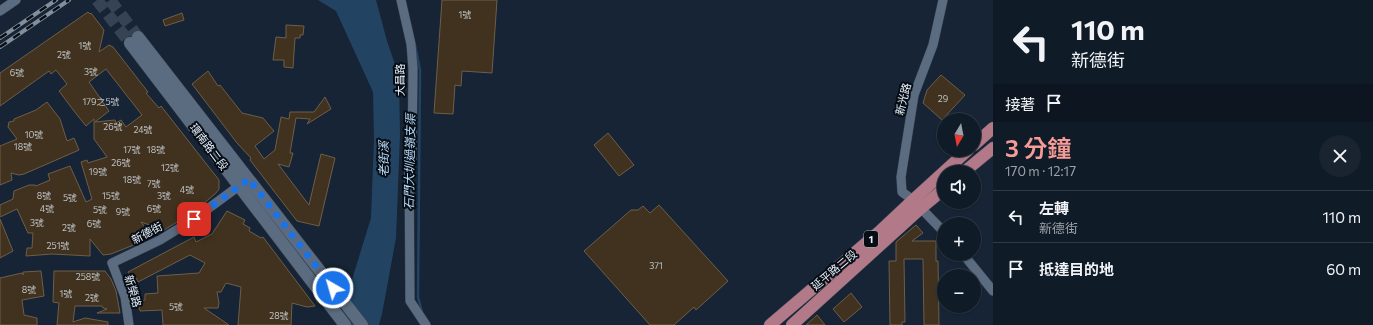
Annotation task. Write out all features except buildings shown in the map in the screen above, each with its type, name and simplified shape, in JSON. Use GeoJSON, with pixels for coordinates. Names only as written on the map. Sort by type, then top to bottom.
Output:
{"type":"FeatureCollection","features":[{"type":"Feature","properties":{"kind":"main road","name":"環南路二段"},"geometry":{"type":"LineString","coordinates":[[134,40],[172,89],[249,179],[362,325]]}},
{"type":"Feature","properties":{"kind":"main road","name":"環南路二段"},"geometry":{"type":"LineString","coordinates":[[172,89],[238,186],[345,325]]}},
{"type":"Feature","properties":{"kind":"main road"},"geometry":{"type":"LineString","coordinates":[[981,139],[993,128]]}},
{"type":"Feature","properties":{"kind":"main road"},"geometry":{"type":"LineString","coordinates":[[972,165],[993,148]]}},
{"type":"Feature","properties":{"kind":"main road","name":"延平路二段"},"geometry":{"type":"LineString","coordinates":[[792,325],[917,204],[961,157]]}},
{"type":"Feature","properties":{"kind":"main road","name":"延平路二段"},"geometry":{"type":"LineString","coordinates":[[770,325],[879,232],[917,204],[937,193]]}},
{"type":"Feature","properties":{"kind":"street"},"geometry":{"type":"LineString","coordinates":[[0,11],[16,0]]}},
{"type":"Feature","properties":{"kind":"street","name":"大昌路"},"geometry":{"type":"LineString","coordinates":[[400,0],[412,44],[413,70],[412,158],[409,162],[410,301],[426,325]]}},
{"type":"Feature","properties":{"kind":"street","name":"新光路"},"geometry":{"type":"LineString","coordinates":[[917,204],[902,192],[901,177],[914,95],[933,46],[943,0]]}},
{"type":"Feature","properties":{"kind":"street","name":"新德街"},"geometry":{"type":"LineString","coordinates":[[112,263],[160,240],[194,219],[249,179]]}},
{"type":"Feature","properties":{"kind":"street"},"geometry":{"type":"LineString","coordinates":[[917,204],[937,225]]}},
{"type":"Feature","properties":{"kind":"street"},"geometry":{"type":"LineString","coordinates":[[969,261],[993,291]]}},
{"type":"Feature","properties":{"kind":"street","name":"新榮路"},"geometry":{"type":"LineString","coordinates":[[112,263],[125,297],[129,325]]}},
{"type":"Feature","properties":{"kind":"water","name":"老街溪"},"geometry":{"type":"Polygon","coordinates":[[[318,0],[376,0],[387,41],[399,76],[400,135],[396,238],[379,325],[338,325],[371,218],[374,139],[373,92],[336,11],[318,0]]]}},
{"type":"Feature","properties":{"kind":"waterway","name":"石門大圳過嶺支渠"},"geometry":{"type":"LineString","coordinates":[[415,45],[420,70],[418,297],[422,312]]}},
{"type":"Feature","properties":{"kind":"tunnel"},"geometry":{"type":"LineString","coordinates":[[97,0],[130,43]]}},
{"type":"Feature","properties":{"kind":"tunnel"},"geometry":{"type":"LineString","coordinates":[[110,0],[138,37]]}},
{"type":"Feature","properties":{"kind":"railway"},"geometry":{"type":"LineString","coordinates":[[0,38],[56,0]]}},
{"type":"Feature","properties":{"kind":"railway"},"geometry":{"type":"LineString","coordinates":[[0,47],[69,0]]}},
{"type":"Feature","properties":{"kind":"route"},"geometry":{"type":"LineString","coordinates":[[194,219],[249,179],[333,288]]}}]}
